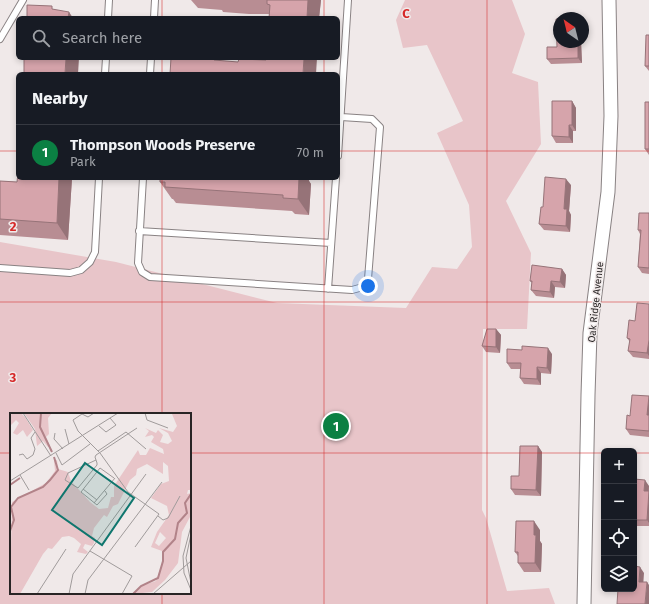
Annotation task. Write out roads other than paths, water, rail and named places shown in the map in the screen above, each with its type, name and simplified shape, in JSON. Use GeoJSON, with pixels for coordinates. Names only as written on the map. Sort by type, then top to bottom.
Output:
{"type":"FeatureCollection","features":[{"type":"Feature","properties":{"kind":"street","name":"Oak Ridge Avenue"},"geometry":{"type":"LineString","coordinates":[[584,604],[590,333],[608,192],[611,116],[609,0]]}},
{"type":"Feature","properties":{"kind":"lane"},"geometry":{"type":"LineString","coordinates":[[0,39],[23,0]]}},
{"type":"Feature","properties":{"kind":"lane"},"geometry":{"type":"LineString","coordinates":[[108,16],[109,0]]}},
{"type":"Feature","properties":{"kind":"lane"},"geometry":{"type":"LineString","coordinates":[[154,16],[155,0]]}},
{"type":"Feature","properties":{"kind":"lane"},"geometry":{"type":"LineString","coordinates":[[340,130],[348,0]]}},
{"type":"Feature","properties":{"kind":"lane"},"geometry":{"type":"LineString","coordinates":[[105,72],[106,60]]}},
{"type":"Feature","properties":{"kind":"lane"},"geometry":{"type":"LineString","coordinates":[[150,72],[151,60]]}},
{"type":"Feature","properties":{"kind":"lane"},"geometry":{"type":"LineString","coordinates":[[143,180],[138,263],[142,272],[150,277],[328,289],[352,290],[363,287],[368,279],[380,127],[372,118],[341,117]]}},
{"type":"Feature","properties":{"kind":"lane"},"geometry":{"type":"LineString","coordinates":[[0,268],[70,274],[81,270],[90,262],[95,252],[99,180]]}},
{"type":"Feature","properties":{"kind":"lane"},"geometry":{"type":"LineString","coordinates":[[328,289],[336,180]]}},
{"type":"Feature","properties":{"kind":"lane"},"geometry":{"type":"LineString","coordinates":[[139,231],[332,243]]}},
{"type":"Feature","properties":{"kind":"place","name":"Thompson Woods Preserve"},"geometry":{"type":"Point","coordinates":[336,426]}}]}
